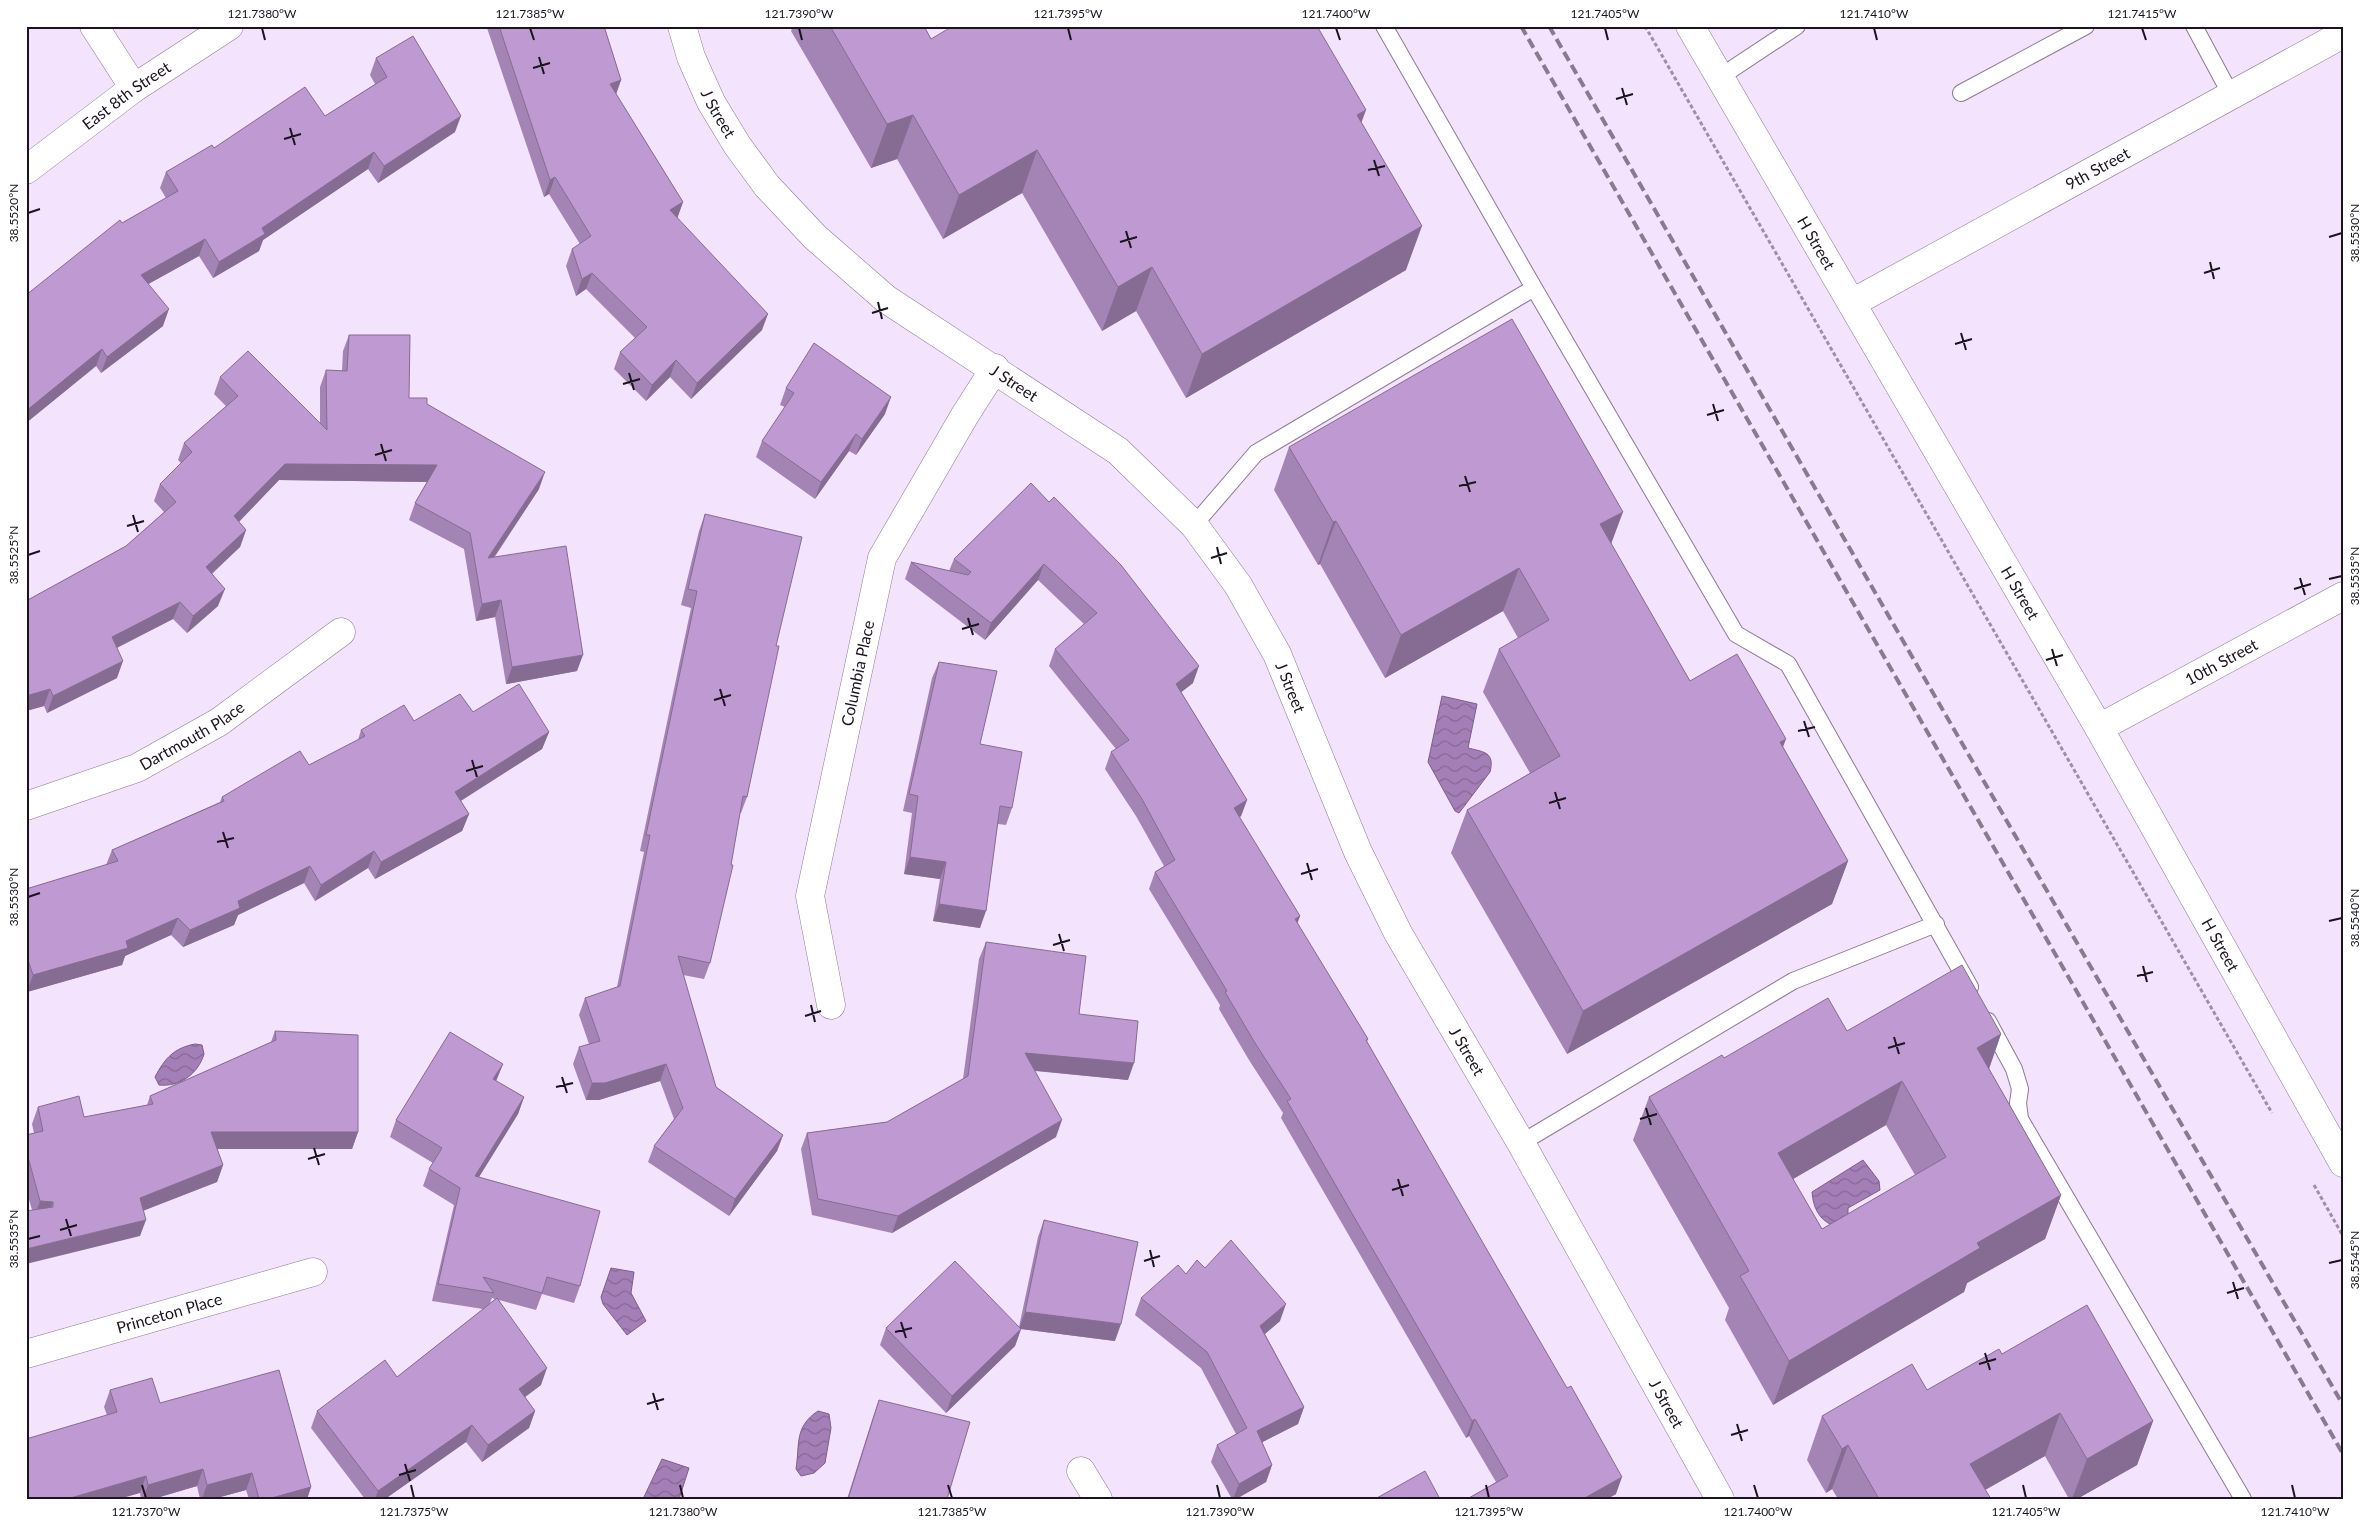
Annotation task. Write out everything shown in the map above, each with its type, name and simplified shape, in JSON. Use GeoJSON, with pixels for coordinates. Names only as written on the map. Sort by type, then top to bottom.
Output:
{"type":"FeatureCollection","features":[{"type":"Feature","properties":{"kind":"street"},"geometry":{"type":"LineString","coordinates":[[94,26],[134,88]]}},
{"type":"Feature","properties":{"kind":"street","name":"East 8th Street"},"geometry":{"type":"LineString","coordinates":[[26,170],[134,88],[228,26]]}},
{"type":"Feature","properties":{"kind":"street","name":"J Street"},"geometry":{"type":"LineString","coordinates":[[682,26],[691,56],[711,102],[737,145],[767,186],[815,237],[886,299],[995,368],[1118,451],[1194,525],[1238,585],[1277,654],[1358,852],[1398,933],[1521,1143],[1720,1499]]}},
{"type":"Feature","properties":{"kind":"street","name":"H Street"},"geometry":{"type":"LineString","coordinates":[[1690,26],[2099,728],[2342,1160]]}},
{"type":"Feature","properties":{"kind":"street","name":"9th Street"},"geometry":{"type":"LineString","coordinates":[[1852,303],[2343,34]]}},
{"type":"Feature","properties":{"kind":"street","name":"Columbia Place"},"geometry":{"type":"LineString","coordinates":[[831,1005],[810,896],[882,558],[965,414],[995,368]]}},
{"type":"Feature","properties":{"kind":"street","name":"10th Street"},"geometry":{"type":"LineString","coordinates":[[2099,728],[2343,596]]}},
{"type":"Feature","properties":{"kind":"street","name":"Dartmouth Place"},"geometry":{"type":"LineString","coordinates":[[26,806],[137,768],[219,722],[341,632]]}},
{"type":"Feature","properties":{"kind":"street","name":"Princeton Place"},"geometry":{"type":"LineString","coordinates":[[26,1354],[313,1272]]}},
{"type":"Feature","properties":{"kind":"street"},"geometry":{"type":"LineString","coordinates":[[1081,1471],[1098,1499]]}},
{"type":"Feature","properties":{"kind":"lane"},"geometry":{"type":"LineString","coordinates":[[1384,26],[1736,634],[1788,664],[1936,924],[2014,1069],[2020,1089],[2018,1103],[2020,1119],[2243,1499]]}},
{"type":"Feature","properties":{"kind":"lane"},"geometry":{"type":"LineString","coordinates":[[1720,77],[1797,26]]}},
{"type":"Feature","properties":{"kind":"lane"},"geometry":{"type":"LineString","coordinates":[[1961,94],[2086,26]]}},
{"type":"Feature","properties":{"kind":"lane"},"geometry":{"type":"LineString","coordinates":[[2194,26],[2231,95]]}},
{"type":"Feature","properties":{"kind":"lane"},"geometry":{"type":"LineString","coordinates":[[1194,525],[1256,453],[1534,288]]}},
{"type":"Feature","properties":{"kind":"lane"},"geometry":{"type":"LineString","coordinates":[[1521,1143],[1793,981],[1936,924]]}},
{"type":"Feature","properties":{"kind":"path"},"geometry":{"type":"LineString","coordinates":[[1645,26],[2273,1115]]}},
{"type":"Feature","properties":{"kind":"path"},"geometry":{"type":"LineString","coordinates":[[2313,1184],[2343,1236]]}},
{"type":"Feature","properties":{"kind":"water"},"geometry":{"type":"Polygon","coordinates":[[[1442,696],[1477,704],[1468,748],[1487,754],[1491,760],[1490,772],[1459,813],[1455,811],[1428,762],[1442,696]]]}},
{"type":"Feature","properties":{"kind":"water"},"geometry":{"type":"Polygon","coordinates":[[[195,1044],[202,1045],[204,1054],[193,1073],[174,1084],[159,1085],[155,1077],[167,1059],[181,1048],[195,1044]]]}},
{"type":"Feature","properties":{"kind":"water"},"geometry":{"type":"Polygon","coordinates":[[[1863,1160],[1879,1181],[1880,1190],[1848,1208],[1848,1217],[1832,1225],[1817,1212],[1812,1192],[1863,1160]]]}},
{"type":"Feature","properties":{"kind":"water"},"geometry":{"type":"Polygon","coordinates":[[[611,1268],[634,1272],[631,1293],[646,1321],[627,1335],[603,1304],[601,1297],[611,1268]]]}},
{"type":"Feature","properties":{"kind":"water"},"geometry":{"type":"Polygon","coordinates":[[[818,1411],[829,1414],[831,1428],[825,1463],[814,1473],[801,1476],[796,1469],[800,1437],[805,1423],[818,1411]]]}},
{"type":"Feature","properties":{"kind":"water"},"geometry":{"type":"Polygon","coordinates":[[[662,1459],[689,1468],[679,1499],[643,1499],[662,1459]]]}},
{"type":"Feature","properties":{"kind":"building"},"geometry":{"type":"Polygon","coordinates":[[[499,26],[604,26],[621,80],[610,84],[683,202],[670,210],[768,314],[697,383],[676,360],[652,385],[620,352],[647,327],[592,273],[582,279],[572,249],[591,236],[555,177],[550,180],[499,26]]]}},
{"type":"Feature","properties":{"kind":"building"},"geometry":{"type":"Polygon","coordinates":[[[830,26],[924,26],[931,39],[953,26],[1317,26],[1366,110],[1357,115],[1422,226],[1202,354],[1152,267],[1118,287],[1037,150],[959,195],[913,115],[887,124],[830,26]]]}},
{"type":"Feature","properties":{"kind":"building"},"geometry":{"type":"Polygon","coordinates":[[[413,36],[461,116],[384,166],[374,152],[262,228],[265,234],[219,262],[205,239],[141,275],[169,309],[107,357],[102,349],[26,411],[26,295],[120,220],[122,223],[178,191],[166,172],[212,145],[214,148],[305,87],[325,116],[387,77],[376,58],[413,36]]]}},
{"type":"Feature","properties":{"kind":"building"},"geometry":{"type":"Polygon","coordinates":[[[1512,319],[1623,512],[1600,524],[1690,681],[1737,654],[1786,739],[1780,742],[1848,861],[1583,1011],[1467,810],[1560,756],[1499,649],[1549,620],[1519,568],[1401,635],[1336,521],[1333,522],[1289,447],[1512,319]]]}},
{"type":"Feature","properties":{"kind":"building"},"geometry":{"type":"Polygon","coordinates":[[[349,335],[410,335],[409,398],[427,398],[427,404],[545,472],[488,558],[566,546],[583,655],[512,667],[501,600],[482,604],[470,533],[415,503],[437,465],[285,464],[234,516],[246,530],[206,567],[225,589],[193,616],[180,602],[112,637],[123,661],[53,696],[50,689],[26,696],[26,601],[126,546],[176,502],[160,484],[192,452],[184,443],[238,396],[220,377],[248,351],[327,430],[326,370],[347,371],[349,335]]]}},
{"type":"Feature","properties":{"kind":"building"},"geometry":{"type":"Polygon","coordinates":[[[814,343],[891,397],[862,439],[856,434],[821,482],[762,441],[794,393],[786,388],[814,343]]]}},
{"type":"Feature","properties":{"kind":"building"},"geometry":{"type":"Polygon","coordinates":[[[1031,483],[1049,502],[1054,497],[1121,565],[1199,666],[1176,684],[1247,800],[1234,808],[1300,916],[1295,919],[1368,1039],[1366,1040],[1567,1388],[1571,1386],[1622,1477],[1583,1499],[1467,1499],[1508,1476],[1475,1419],[1472,1421],[1287,1101],[1291,1099],[1255,1043],[1225,992],[1227,991],[1155,872],[1175,860],[1142,799],[1111,752],[1129,740],[1055,649],[1097,613],[1044,564],[991,623],[911,562],[968,575],[971,572],[954,559],[1031,483]]]}},
{"type":"Feature","properties":{"kind":"building"},"geometry":{"type":"Polygon","coordinates":[[[705,514],[802,537],[776,646],[779,646],[747,797],[743,796],[731,865],[733,865],[710,963],[678,956],[716,1087],[783,1135],[735,1199],[654,1146],[683,1108],[666,1064],[605,1083],[592,1083],[579,1047],[600,1041],[585,998],[620,986],[650,835],[646,835],[697,591],[688,589],[705,514]]]}},
{"type":"Feature","properties":{"kind":"building"},"geometry":{"type":"Polygon","coordinates":[[[939,662],[997,671],[980,744],[1022,752],[1012,808],[1000,806],[986,911],[939,904],[946,862],[910,857],[918,796],[909,794],[939,662]]]}},
{"type":"Feature","properties":{"kind":"building"},"geometry":{"type":"Polygon","coordinates":[[[519,684],[549,732],[455,792],[469,814],[381,862],[374,851],[321,885],[310,866],[238,901],[240,908],[190,930],[178,918],[126,941],[128,948],[33,975],[26,954],[26,889],[118,861],[112,850],[224,801],[222,797],[300,751],[309,765],[365,736],[361,730],[404,705],[414,721],[460,694],[473,712],[519,684]]]}},
{"type":"Feature","properties":{"kind":"building"},"geometry":{"type":"Polygon","coordinates":[[[986,942],[1086,956],[1079,1014],[1138,1021],[1134,1063],[1025,1053],[1062,1120],[898,1216],[818,1199],[807,1133],[887,1122],[968,1076],[986,942]]]}},
{"type":"Feature","properties":{"kind":"building"},"geometry":{"type":"Polygon","coordinates":[[[1962,965],[2001,1034],[1977,1048],[2061,1195],[1977,1243],[1980,1248],[1789,1361],[1740,1276],[1749,1271],[1649,1097],[1722,1055],[1724,1058],[1828,998],[1847,1031],[1962,965]],[[1902,1081],[1778,1153],[1822,1229],[1946,1157],[1902,1081]]]}},
{"type":"Feature","properties":{"kind":"building"},"geometry":{"type":"Polygon","coordinates":[[[275,1031],[358,1035],[358,1132],[211,1132],[223,1165],[140,1198],[146,1220],[26,1249],[26,1211],[53,1207],[53,1202],[40,1201],[26,1150],[26,1135],[43,1131],[38,1107],[79,1096],[84,1117],[153,1104],[150,1096],[276,1040],[275,1031]]]}},
{"type":"Feature","properties":{"kind":"building"},"geometry":{"type":"Polygon","coordinates":[[[450,1032],[503,1064],[493,1079],[524,1097],[475,1176],[600,1211],[580,1286],[547,1277],[542,1293],[483,1277],[494,1293],[438,1284],[460,1188],[429,1169],[442,1148],[396,1120],[450,1032]]]}},
{"type":"Feature","properties":{"kind":"building"},"geometry":{"type":"Polygon","coordinates":[[[1044,1220],[1138,1242],[1121,1324],[1025,1312],[1044,1220]]]}},
{"type":"Feature","properties":{"kind":"building"},"geometry":{"type":"Polygon","coordinates":[[[1231,1240],[1286,1304],[1260,1326],[1304,1407],[1257,1431],[1272,1465],[1239,1484],[1217,1445],[1247,1428],[1207,1352],[1141,1298],[1178,1265],[1186,1274],[1197,1260],[1205,1268],[1231,1240]]]}},
{"type":"Feature","properties":{"kind":"building"},"geometry":{"type":"Polygon","coordinates":[[[955,1261],[1021,1329],[952,1396],[886,1328],[955,1261]]]}},
{"type":"Feature","properties":{"kind":"building"},"geometry":{"type":"Polygon","coordinates":[[[497,1298],[547,1368],[519,1389],[535,1411],[488,1445],[472,1425],[378,1491],[317,1411],[385,1360],[397,1377],[497,1298]]]}},
{"type":"Feature","properties":{"kind":"building"},"geometry":{"type":"Polygon","coordinates":[[[2087,1305],[2153,1421],[2087,1459],[2060,1413],[1970,1464],[1991,1499],[1879,1499],[1848,1445],[1842,1449],[1822,1416],[1912,1364],[1927,1390],[1999,1349],[2002,1354],[2087,1305]]]}},
{"type":"Feature","properties":{"kind":"building"},"geometry":{"type":"Polygon","coordinates":[[[279,1370],[311,1487],[268,1499],[259,1499],[252,1473],[207,1485],[203,1469],[148,1485],[146,1476],[67,1499],[26,1499],[26,1439],[117,1412],[110,1390],[152,1378],[160,1403],[279,1370]]]}},
{"type":"Feature","properties":{"kind":"building"},"geometry":{"type":"Polygon","coordinates":[[[879,1400],[970,1422],[947,1499],[848,1499],[879,1400]]]}},
{"type":"Feature","properties":{"kind":"building"},"geometry":{"type":"Polygon","coordinates":[[[1425,1471],[1440,1499],[1375,1499],[1425,1471]]]}},
{"type":"Feature","properties":{"kind":"railway"},"geometry":{"type":"LineString","coordinates":[[1521,26],[2343,1454]]}},
{"type":"Feature","properties":{"kind":"railway"},"geometry":{"type":"LineString","coordinates":[[1549,26],[2343,1405]]}}]}
